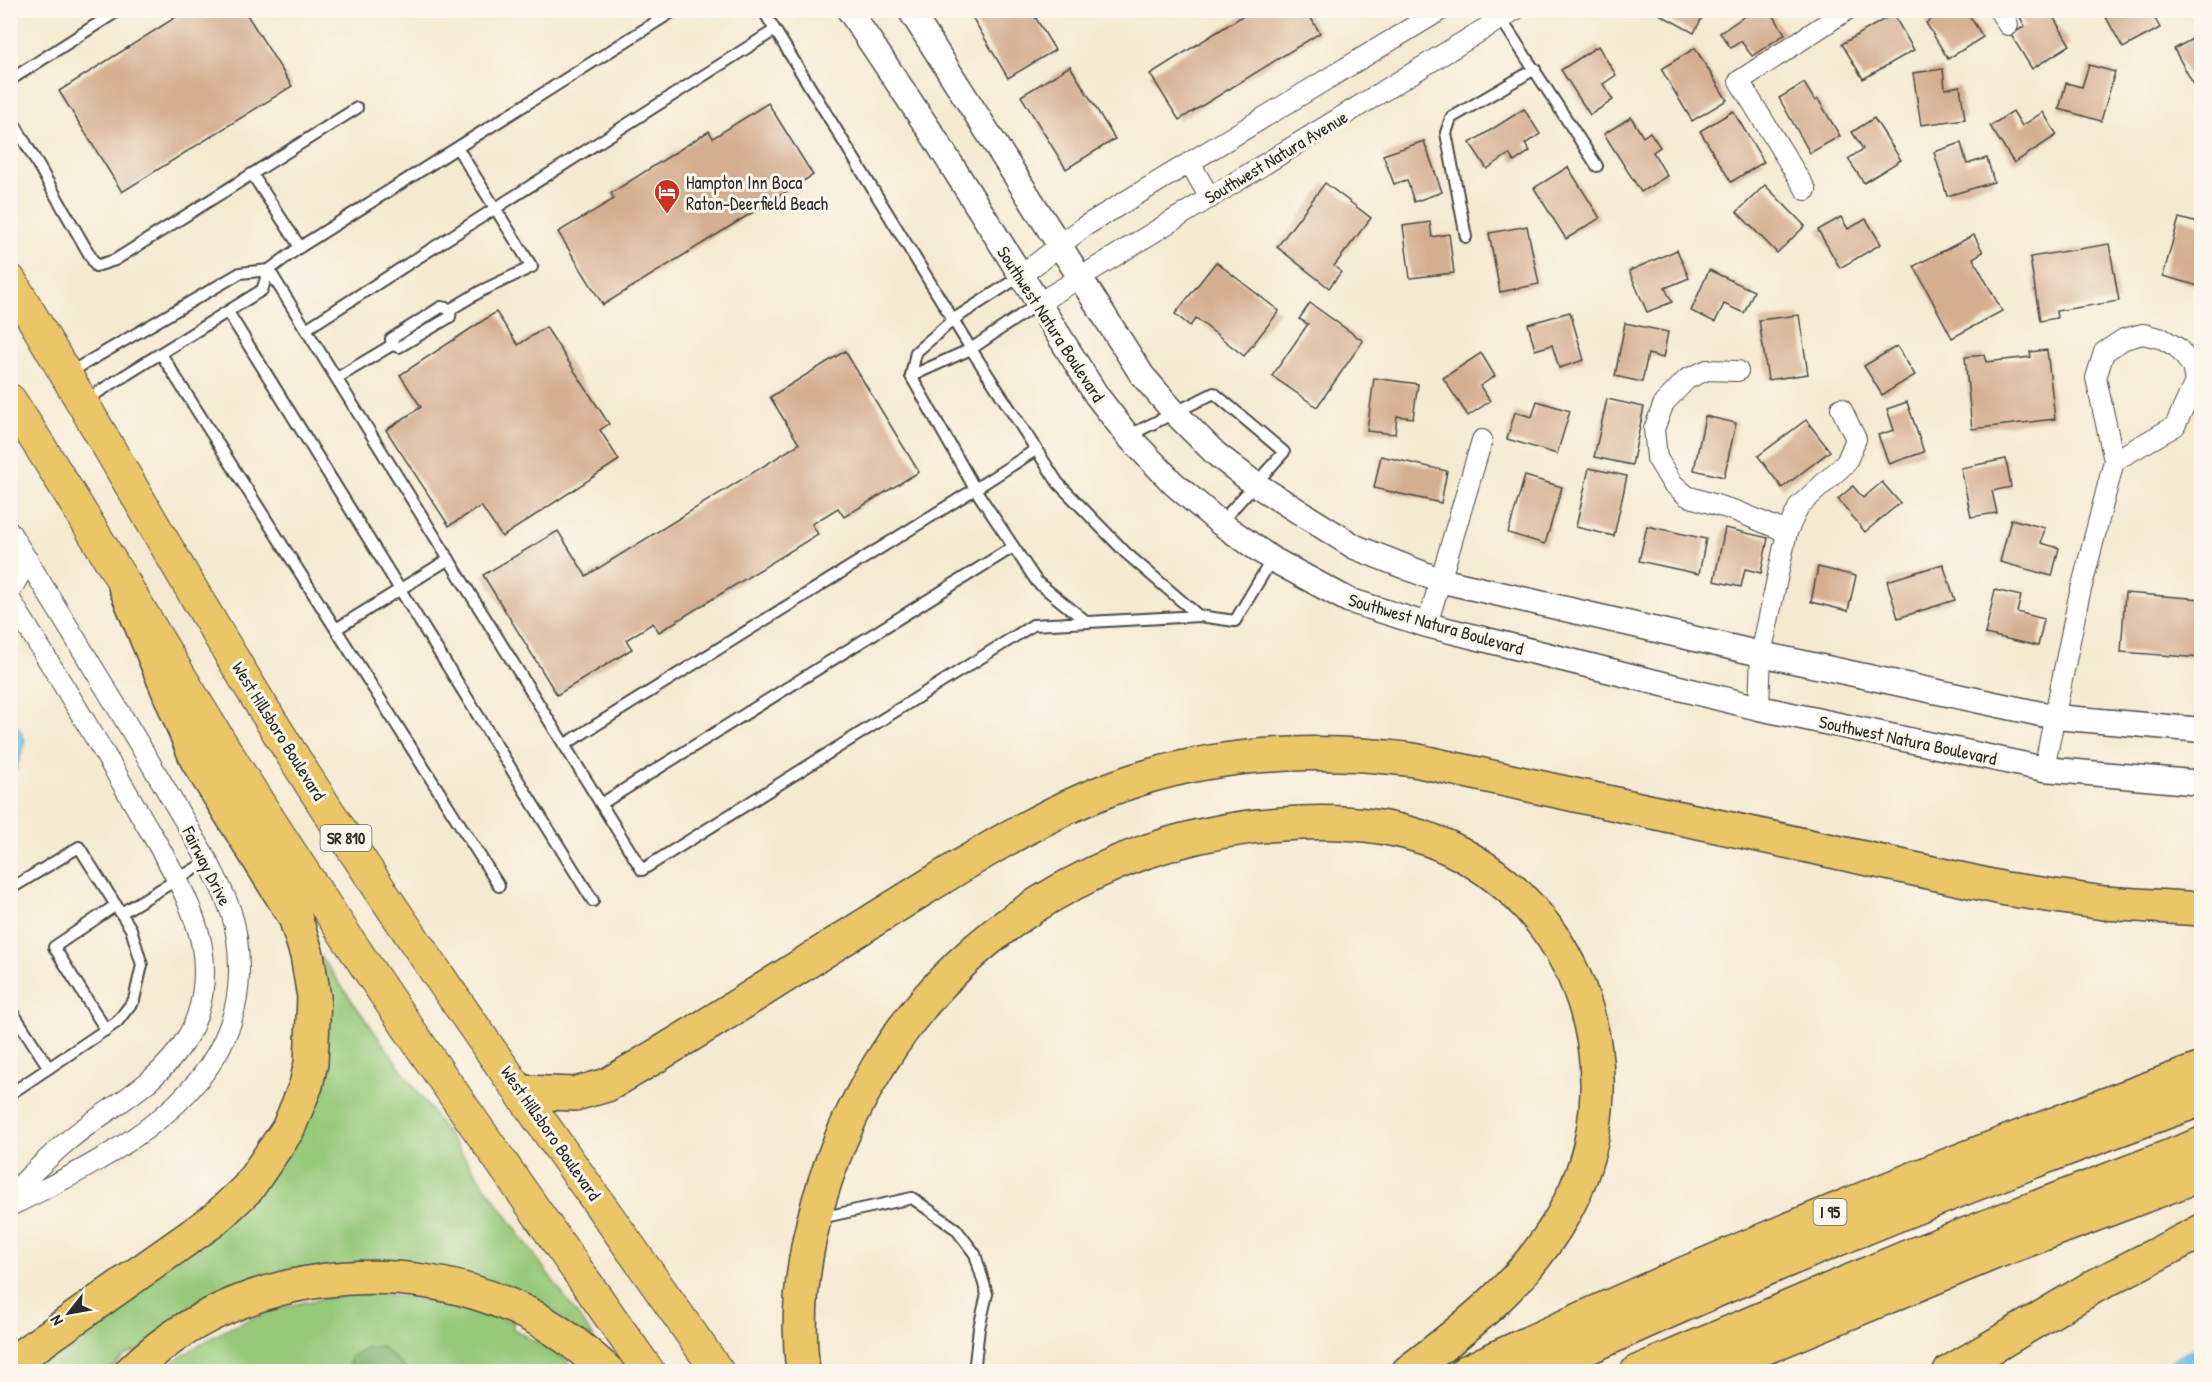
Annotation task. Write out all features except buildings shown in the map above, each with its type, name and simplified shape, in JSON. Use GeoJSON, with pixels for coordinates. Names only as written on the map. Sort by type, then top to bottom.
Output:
{"type":"FeatureCollection","features":[{"type":"Feature","properties":{"kind":"highway"},"geometry":{"type":"LineString","coordinates":[[10,1364],[214,1220],[248,1188],[288,1129],[306,1084],[310,1063],[314,997],[307,956],[295,917],[197,760],[125,586]]}},
{"type":"Feature","properties":{"kind":"highway"},"geometry":{"type":"LineString","coordinates":[[522,1092],[575,1094],[607,1085],[979,855],[1071,805],[1104,791],[1173,770],[1271,754],[1340,752],[1414,760],[2006,889],[2104,903],[2202,909]]}},
{"type":"Feature","properties":{"kind":"highway"},"geometry":{"type":"LineString","coordinates":[[803,1371],[802,1304],[815,1218],[848,1124],[864,1091],[922,1005],[964,961],[1005,926],[1086,876],[1149,849],[1214,832],[1282,823],[1317,822],[1348,823],[1412,835],[1439,844],[1483,868],[1520,898],[1550,932],[1584,1000],[1595,1046],[1599,1094],[1591,1146],[1575,1191],[1549,1237],[1493,1304],[1408,1371]]}},
{"type":"Feature","properties":{"kind":"highway","name":"I 95"},"geometry":{"type":"LineString","coordinates":[[1466,1371],[1799,1225],[2023,1136],[2202,1069]]}},
{"type":"Feature","properties":{"kind":"highway"},"geometry":{"type":"LineString","coordinates":[[1535,1371],[1803,1253],[2031,1163],[2202,1099]]}},
{"type":"Feature","properties":{"kind":"highway"},"geometry":{"type":"LineString","coordinates":[[1637,1371],[1907,1257],[2202,1144]]}},
{"type":"Feature","properties":{"kind":"highway"},"geometry":{"type":"LineString","coordinates":[[1706,1371],[1962,1265],[2202,1174]]}},
{"type":"Feature","properties":{"kind":"highway"},"geometry":{"type":"LineString","coordinates":[[1950,1371],[2093,1287],[2202,1231]]}},
{"type":"Feature","properties":{"kind":"highway"},"geometry":{"type":"LineString","coordinates":[[131,1371],[197,1321],[249,1298],[298,1285],[350,1278],[439,1284],[496,1301],[546,1324],[608,1371]]}},
{"type":"Feature","properties":{"kind":"main road","name":"West Hillsboro Boulevard"},"geometry":{"type":"LineString","coordinates":[[10,280],[307,778],[522,1092],[718,1371]]}},
{"type":"Feature","properties":{"kind":"main road","name":"SR 810"},"geometry":{"type":"LineString","coordinates":[[10,400],[264,813],[361,960],[649,1371]]}},
{"type":"Feature","properties":{"kind":"street","name":"Southwest Natura Boulevard"},"geometry":{"type":"LineString","coordinates":[[849,10],[932,134],[1019,277],[1097,396],[1128,436],[1173,483],[1220,523],[1272,559],[1348,600],[1427,625],[1759,708],[2044,769],[2202,783]]}},
{"type":"Feature","properties":{"kind":"street"},"geometry":{"type":"LineString","coordinates":[[910,10],[954,75],[1142,375],[1175,413],[1216,453],[1256,484],[1355,547],[1438,580],[1761,654],[2055,717],[2202,730]]}},
{"type":"Feature","properties":{"kind":"street"},"geometry":{"type":"LineString","coordinates":[[1019,277],[1085,226],[1441,10]]}},
{"type":"Feature","properties":{"kind":"street"},"geometry":{"type":"LineString","coordinates":[[1806,190],[1739,81],[1840,12]]}},
{"type":"Feature","properties":{"kind":"street","name":"Southwest Natura Avenue"},"geometry":{"type":"LineString","coordinates":[[1037,304],[1504,13]]}},
{"type":"Feature","properties":{"kind":"street"},"geometry":{"type":"LineString","coordinates":[[1190,163],[1210,198]]}},
{"type":"Feature","properties":{"kind":"street"},"geometry":{"type":"LineString","coordinates":[[2044,769],[2078,601],[2114,461],[2097,378],[2104,352],[2133,336],[2143,334],[2163,339],[2178,348],[2192,366],[2195,382],[2175,426],[2114,461]]}},
{"type":"Feature","properties":{"kind":"street"},"geometry":{"type":"LineString","coordinates":[[1738,371],[1707,370],[1687,379],[1664,403],[1654,429],[1657,458],[1672,483],[1687,496],[1736,511],[1787,532]]}},
{"type":"Feature","properties":{"kind":"street"},"geometry":{"type":"LineString","coordinates":[[1759,708],[1761,654],[1787,532],[1799,506],[1846,463],[1856,438],[1841,408]]}},
{"type":"Feature","properties":{"kind":"street"},"geometry":{"type":"LineString","coordinates":[[1427,625],[1438,580],[1482,440]]}},
{"type":"Feature","properties":{"kind":"street","name":"Fairway Drive"},"geometry":{"type":"LineString","coordinates":[[10,532],[19,561],[207,861],[231,914],[238,950],[239,989],[231,1025],[217,1056],[193,1088],[162,1116],[87,1168],[10,1206]]}},
{"type":"Feature","properties":{"kind":"street"},"geometry":{"type":"LineString","coordinates":[[10,592],[19,561]]}},
{"type":"Feature","properties":{"kind":"street","name":"Fairway Drive"},"geometry":{"type":"LineString","coordinates":[[10,598],[110,763],[176,880],[196,922],[204,961],[198,1016],[187,1039],[168,1065],[141,1089],[70,1139],[10,1195]]}},
{"type":"Feature","properties":{"kind":"lane"},"geometry":{"type":"LineString","coordinates":[[10,80],[119,10]]}},
{"type":"Feature","properties":{"kind":"lane"},"geometry":{"type":"LineString","coordinates":[[67,375],[240,273],[269,270],[300,247],[675,10]]}},
{"type":"Feature","properties":{"kind":"lane"},"geometry":{"type":"LineString","coordinates":[[763,10],[971,349],[1058,483],[1161,585],[1199,616]]}},
{"type":"Feature","properties":{"kind":"lane"},"geometry":{"type":"LineString","coordinates":[[1504,13],[1535,69],[1597,166]]}},
{"type":"Feature","properties":{"kind":"lane"},"geometry":{"type":"LineString","coordinates":[[306,329],[775,30]]}},
{"type":"Feature","properties":{"kind":"lane"},"geometry":{"type":"LineString","coordinates":[[1466,237],[1446,133],[1451,118],[1535,69]]}},
{"type":"Feature","properties":{"kind":"lane"},"geometry":{"type":"LineString","coordinates":[[10,116],[96,266],[115,260],[357,108]]}},
{"type":"Feature","properties":{"kind":"lane"},"geometry":{"type":"LineString","coordinates":[[337,378],[392,345],[391,339],[441,306],[451,309],[481,291],[532,267],[458,149]]}},
{"type":"Feature","properties":{"kind":"lane"},"geometry":{"type":"LineString","coordinates":[[252,174],[300,247]]}},
{"type":"Feature","properties":{"kind":"lane"},"geometry":{"type":"LineString","coordinates":[[269,270],[642,870],[1033,625],[1199,616],[1235,621],[1272,559]]}},
{"type":"Feature","properties":{"kind":"lane"},"geometry":{"type":"LineString","coordinates":[[83,402],[262,290],[269,270]]}},
{"type":"Feature","properties":{"kind":"lane"},"geometry":{"type":"LineString","coordinates":[[1019,277],[954,319],[916,352],[911,376],[975,489],[1037,582],[1087,622]]}},
{"type":"Feature","properties":{"kind":"lane"},"geometry":{"type":"LineString","coordinates":[[911,376],[971,349],[1037,304]]}},
{"type":"Feature","properties":{"kind":"lane"},"geometry":{"type":"LineString","coordinates":[[228,312],[593,901]]}},
{"type":"Feature","properties":{"kind":"lane"},"geometry":{"type":"LineString","coordinates":[[161,354],[500,886]]}},
{"type":"Feature","properties":{"kind":"lane"},"geometry":{"type":"LineString","coordinates":[[1128,436],[1214,393],[1284,452],[1220,523]]}},
{"type":"Feature","properties":{"kind":"lane"},"geometry":{"type":"LineString","coordinates":[[564,745],[1037,449]]}},
{"type":"Feature","properties":{"kind":"lane"},"geometry":{"type":"LineString","coordinates":[[601,804],[1013,547]]}},
{"type":"Feature","properties":{"kind":"lane"},"geometry":{"type":"LineString","coordinates":[[336,629],[449,559]]}},
{"type":"Feature","properties":{"kind":"lane"},"geometry":{"type":"LineString","coordinates":[[10,889],[79,847],[131,929],[142,965],[134,1000],[117,1022],[10,1094]]}},
{"type":"Feature","properties":{"kind":"lane"},"geometry":{"type":"LineString","coordinates":[[106,1029],[54,947],[207,861]]}},
{"type":"Feature","properties":{"kind":"lane"},"geometry":{"type":"LineString","coordinates":[[10,1008],[49,1068]]}},
{"type":"Feature","properties":{"kind":"lane"},"geometry":{"type":"LineString","coordinates":[[815,1218],[853,1213],[912,1198],[956,1228],[975,1254],[987,1294],[979,1328],[974,1371]]}},
{"type":"Feature","properties":{"kind":"green space"},"geometry":{"type":"Polygon","coordinates":[[[320,956],[594,1338],[376,1264],[126,1355],[109,1371],[17,1372],[286,1155],[320,956]]]}},
{"type":"Feature","properties":{"kind":"green space"},"geometry":{"type":"Polygon","coordinates":[[[380,1293],[463,1306],[514,1322],[512,1328],[563,1358],[579,1371],[158,1372],[211,1338],[262,1314],[317,1300],[380,1293]]]}},
{"type":"Feature","properties":{"kind":"green space"},"geometry":{"type":"Polygon","coordinates":[[[381,1346],[408,1371],[348,1371],[351,1357],[366,1347],[381,1346]]]}},
{"type":"Feature","properties":{"kind":"water"},"geometry":{"type":"Polygon","coordinates":[[[11,716],[25,740],[16,770],[11,773],[11,716]]]}},
{"type":"Feature","properties":{"kind":"waterway"},"geometry":{"type":"LineString","coordinates":[[2176,1372],[2202,1357]]}},
{"type":"Feature","properties":{"kind":"place","name":"Hampton Inn Boca Raton-Deerfield Beach"},"geometry":{"type":"Point","coordinates":[667,215]}}]}
